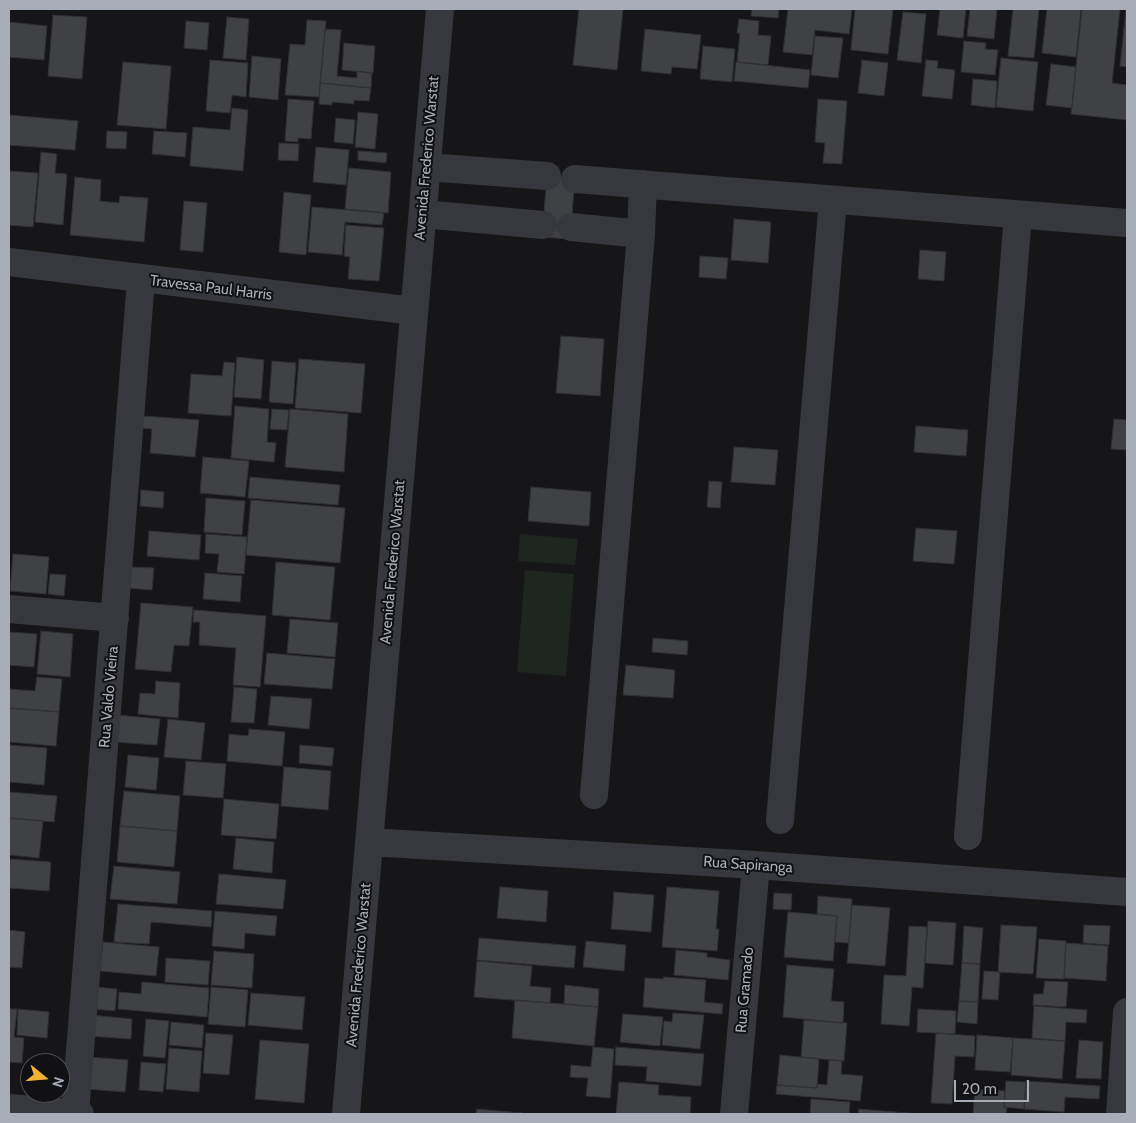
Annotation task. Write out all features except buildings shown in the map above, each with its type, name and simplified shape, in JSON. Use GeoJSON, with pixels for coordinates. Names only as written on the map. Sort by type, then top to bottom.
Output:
{"type":"FeatureCollection","features":[{"type":"Feature","properties":{"kind":"street","name":"Avenida Frederico Warstat"},"geometry":{"type":"LineString","coordinates":[[346,1114],[440,9]]}},
{"type":"Feature","properties":{"kind":"street"},"geometry":{"type":"LineString","coordinates":[[427,167],[547,176]]}},
{"type":"Feature","properties":{"kind":"street"},"geometry":{"type":"LineString","coordinates":[[575,179],[1127,223]]}},
{"type":"Feature","properties":{"kind":"street"},"geometry":{"type":"LineString","coordinates":[[594,794],[643,184]]}},
{"type":"Feature","properties":{"kind":"street"},"geometry":{"type":"LineString","coordinates":[[780,820],[833,200]]}},
{"type":"Feature","properties":{"kind":"street"},"geometry":{"type":"LineString","coordinates":[[423,214],[543,225]]}},
{"type":"Feature","properties":{"kind":"street"},"geometry":{"type":"LineString","coordinates":[[968,836],[1018,215]]}},
{"type":"Feature","properties":{"kind":"street"},"geometry":{"type":"LineString","coordinates":[[571,227],[640,234]]}},
{"type":"Feature","properties":{"kind":"street","name":"Travessa Paul Harris"},"geometry":{"type":"LineString","coordinates":[[9,262],[141,280],[414,311]]}},
{"type":"Feature","properties":{"kind":"street","name":"Rua Valdo Vieira"},"geometry":{"type":"LineString","coordinates":[[75,1114],[141,280]]}},
{"type":"Feature","properties":{"kind":"street"},"geometry":{"type":"LineString","coordinates":[[9,609],[115,618]]}},
{"type":"Feature","properties":{"kind":"street","name":"Rua Sapiranga"},"geometry":{"type":"LineString","coordinates":[[369,842],[756,865],[1127,892]]}},
{"type":"Feature","properties":{"kind":"street","name":"Rua Gramado"},"geometry":{"type":"LineString","coordinates":[[734,1114],[756,865]]}},
{"type":"Feature","properties":{"kind":"street"},"geometry":{"type":"LineString","coordinates":[[1120,1114],[1127,1012]]}},
{"type":"Feature","properties":{"kind":"street"},"geometry":{"type":"LineString","coordinates":[[9,1108],[80,1114]]}},
{"type":"Feature","properties":{"kind":"shaded area"},"geometry":{"type":"Polygon","coordinates":[[[520,534],[578,539],[575,565],[518,561],[520,534]]]}},
{"type":"Feature","properties":{"kind":"shaded area"},"geometry":{"type":"Polygon","coordinates":[[[525,570],[574,574],[566,676],[517,672],[525,570]]]}}]}
